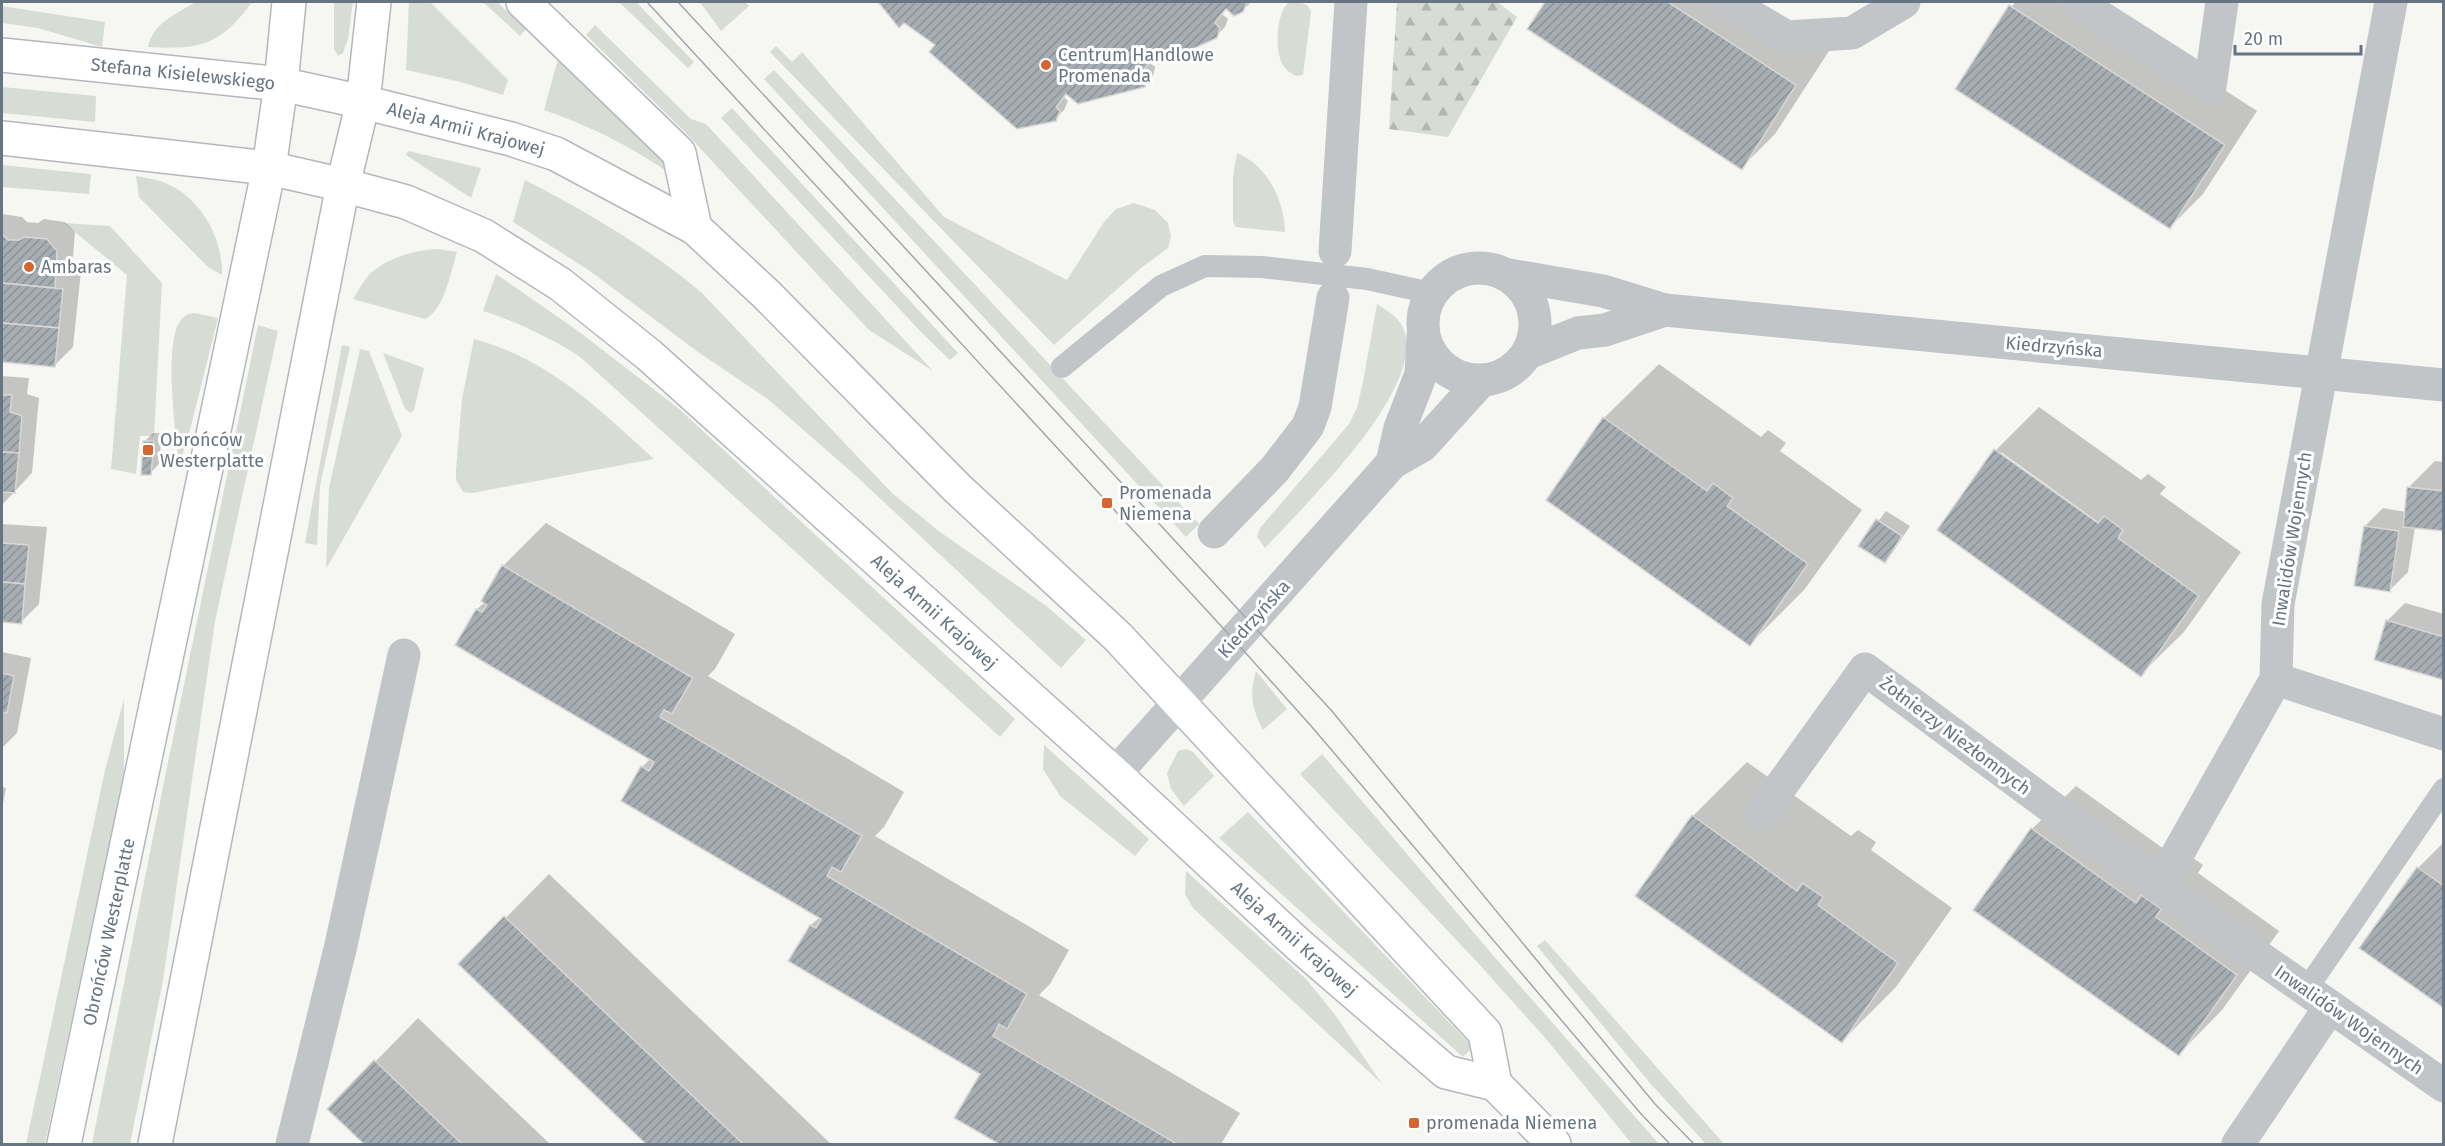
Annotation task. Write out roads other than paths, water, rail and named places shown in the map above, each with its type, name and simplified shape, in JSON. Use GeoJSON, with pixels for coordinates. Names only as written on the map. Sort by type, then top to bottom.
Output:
{"type":"FeatureCollection","features":[{"type":"Feature","properties":{"kind":"main road","name":"Obrońców Westerplatte"},"geometry":{"type":"LineString","coordinates":[[64,1144],[268,168],[281,84],[289,2]]}},
{"type":"Feature","properties":{"kind":"main road"},"geometry":{"type":"LineString","coordinates":[[155,1144],[343,185],[363,102],[374,2]]}},
{"type":"Feature","properties":{"kind":"main road"},"geometry":{"type":"LineString","coordinates":[[523,2],[679,153],[695,228]]}},
{"type":"Feature","properties":{"kind":"main road","name":"Stefana Kisielewskiego"},"geometry":{"type":"LineString","coordinates":[[2,55],[281,84],[363,102]]}},
{"type":"Feature","properties":{"kind":"main road","name":"Aleja Armii Krajowej"},"geometry":{"type":"LineString","coordinates":[[343,185],[406,202],[483,236],[560,284],[649,355],[1115,774],[1300,946],[1446,1072],[1495,1084],[1485,1033],[1118,637],[957,488],[767,295],[695,228],[556,154],[511,139],[363,102]]}},
{"type":"Feature","properties":{"kind":"main road"},"geometry":{"type":"LineString","coordinates":[[2,138],[268,168],[343,185]]}},
{"type":"Feature","properties":{"kind":"main road"},"geometry":{"type":"LineString","coordinates":[[1495,1084],[1554,1144]]}},
{"type":"Feature","properties":{"kind":"street"},"geometry":{"type":"LineString","coordinates":[[1335,251],[1351,2]]}},
{"type":"Feature","properties":{"kind":"street"},"geometry":{"type":"LineString","coordinates":[[1727,2],[1787,38],[1852,33],[1904,2]]}},
{"type":"Feature","properties":{"kind":"street"},"geometry":{"type":"LineString","coordinates":[[2077,2],[2210,87],[2222,2]]}},
{"type":"Feature","properties":{"kind":"street","name":"Inwalidów Wojennych"},"geometry":{"type":"LineString","coordinates":[[2391,2],[2278,604],[2276,679],[2159,887],[2444,1086]]}},
{"type":"Feature","properties":{"kind":"street"},"geometry":{"type":"LineString","coordinates":[[1489,267],[1509,275],[1525,290],[1535,310],[1536,332],[1528,353],[1516,367],[1499,377],[1481,381],[1462,378],[1444,368],[1431,354],[1423,336],[1423,314],[1431,293],[1447,277],[1467,268],[1489,267]]}},
{"type":"Feature","properties":{"kind":"street","name":"Kiedrzyńska"},"geometry":{"type":"LineString","coordinates":[[1509,275],[1603,291],[1665,310],[2444,385]]}},
{"type":"Feature","properties":{"kind":"street"},"geometry":{"type":"LineString","coordinates":[[1214,532],[1275,468],[1308,426],[1315,407],[1333,298]]}},
{"type":"Feature","properties":{"kind":"street","name":"Kiedrzyńska"},"geometry":{"type":"LineString","coordinates":[[1528,353],[1578,333],[1605,330],[1665,310]]}},
{"type":"Feature","properties":{"kind":"street","name":"Kiedrzyńska"},"geometry":{"type":"LineString","coordinates":[[1392,463],[1400,428],[1421,374],[1423,336]]}},
{"type":"Feature","properties":{"kind":"street","name":"Kiedrzyńska"},"geometry":{"type":"LineString","coordinates":[[1115,774],[1392,463],[1422,446],[1481,381]]}},
{"type":"Feature","properties":{"kind":"street"},"geometry":{"type":"LineString","coordinates":[[292,1144],[341,945],[404,655]]}},
{"type":"Feature","properties":{"kind":"street","name":"Żołnierzy Niezłomnych"},"geometry":{"type":"LineString","coordinates":[[1761,814],[1865,669],[2159,887]]}},
{"type":"Feature","properties":{"kind":"street"},"geometry":{"type":"LineString","coordinates":[[2276,679],[2444,735]]}},
{"type":"Feature","properties":{"kind":"street"},"geometry":{"type":"LineString","coordinates":[[2238,1144],[2318,999]]}},
{"type":"Feature","properties":{"kind":"lane"},"geometry":{"type":"LineString","coordinates":[[1062,367],[1161,286],[1205,266],[1262,267],[1356,278],[1392,283],[1431,293]]}},
{"type":"Feature","properties":{"kind":"lane"},"geometry":{"type":"LineString","coordinates":[[2318,999],[2444,789]]}},
{"type":"Feature","properties":{"kind":"tram line"},"geometry":{"type":"LineString","coordinates":[[647,2],[1312,727],[1642,1115],[1670,1144]]}},
{"type":"Feature","properties":{"kind":"tram line"},"geometry":{"type":"LineString","coordinates":[[678,2],[1331,710],[1655,1104],[1694,1144]]}},
{"type":"Feature","properties":{"kind":"place","name":"Centrum Handlowe Promenada"},"geometry":{"type":"Point","coordinates":[1046,65]}},
{"type":"Feature","properties":{"kind":"place","name":"Ambaras"},"geometry":{"type":"Point","coordinates":[29,267]}},
{"type":"Feature","properties":{"kind":"place","name":"Obrońców Westerplatte"},"geometry":{"type":"Point","coordinates":[148,450]}},
{"type":"Feature","properties":{"kind":"place","name":"Promenada Niemena"},"geometry":{"type":"Point","coordinates":[1107,503]}},
{"type":"Feature","properties":{"kind":"place","name":"promenada Niemena"},"geometry":{"type":"Point","coordinates":[1414,1123]}}]}
